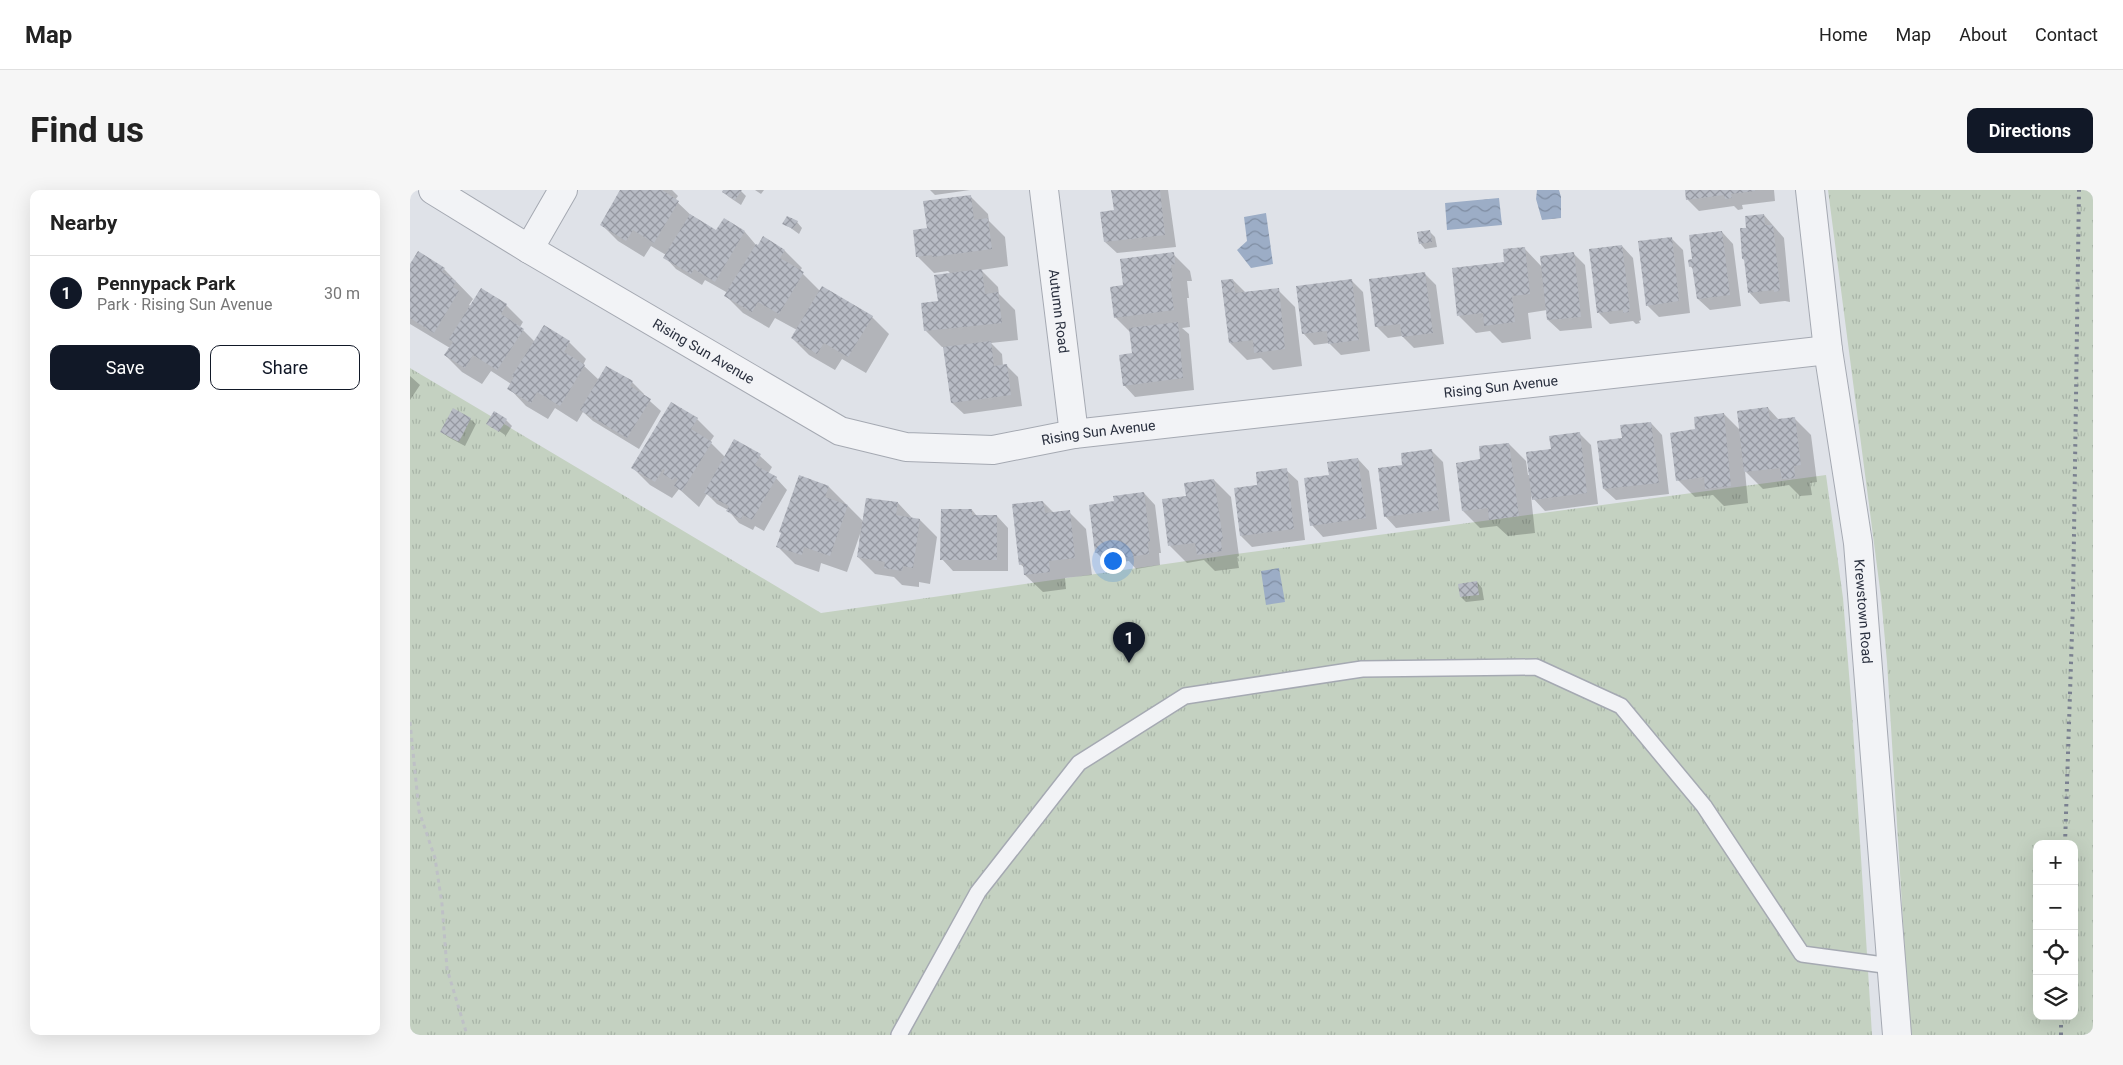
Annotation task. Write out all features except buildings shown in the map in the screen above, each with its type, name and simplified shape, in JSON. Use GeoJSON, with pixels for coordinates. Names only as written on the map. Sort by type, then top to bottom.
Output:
{"type":"FeatureCollection","features":[{"type":"Feature","properties":{"kind":"street","name":"Rising Sun Avenue"},"geometry":{"type":"LineString","coordinates":[[433,190],[529,249],[840,431],[906,448],[993,450],[1074,434],[1828,350]]}},
{"type":"Feature","properties":{"kind":"street"},"geometry":{"type":"LineString","coordinates":[[529,249],[563,190]]}},
{"type":"Feature","properties":{"kind":"street","name":"Autumn Road"},"geometry":{"type":"LineString","coordinates":[[1044,190],[1074,434]]}},
{"type":"Feature","properties":{"kind":"street","name":"Krewstown Road"},"geometry":{"type":"LineString","coordinates":[[1810,190],[1828,350],[1858,544],[1897,1035]]}},
{"type":"Feature","properties":{"kind":"lane"},"geometry":{"type":"LineString","coordinates":[[900,1035],[978,892],[1079,763],[1185,696],[1362,669],[1536,668],[1621,706],[1704,806],[1802,954],[1891,966]]}},
{"type":"Feature","properties":{"kind":"path"},"geometry":{"type":"LineString","coordinates":[[410,722],[419,811],[435,858],[442,904],[447,969],[467,1035]]}},
{"type":"Feature","properties":{"kind":"green space"},"geometry":{"type":"Polygon","coordinates":[[[1828,190],[2093,190],[2093,1035],[1910,1035],[1887,662],[1881,597],[1828,190]]]}},
{"type":"Feature","properties":{"kind":"green space"},"geometry":{"type":"Polygon","coordinates":[[[410,368],[821,613],[1236,554],[1826,475],[1843,598],[1872,1035],[410,1035],[410,368]]]}},
{"type":"Feature","properties":{"kind":"water"},"geometry":{"type":"Polygon","coordinates":[[[1537,190],[1559,190],[1561,218],[1542,220],[1536,199],[1537,190]]]}},
{"type":"Feature","properties":{"kind":"water"},"geometry":{"type":"Polygon","coordinates":[[[1499,198],[1502,225],[1447,230],[1445,203],[1499,198]]]}},
{"type":"Feature","properties":{"kind":"water"},"geometry":{"type":"Polygon","coordinates":[[[1266,213],[1273,264],[1251,268],[1237,250],[1247,241],[1244,217],[1266,213]]]}},
{"type":"Feature","properties":{"kind":"water"},"geometry":{"type":"Polygon","coordinates":[[[1279,568],[1285,602],[1266,605],[1261,571],[1279,568]]]}},
{"type":"Feature","properties":{"kind":"railway"},"geometry":{"type":"LineString","coordinates":[[2065,840],[2073,603],[2079,190]]}},
{"type":"Feature","properties":{"kind":"railway"},"geometry":{"type":"LineString","coordinates":[[2061,1020],[2061,1035]]}},
{"type":"Feature","properties":{"kind":"place","name":"Pennypack Park"},"geometry":{"type":"Point","coordinates":[1129,663]}}]}
